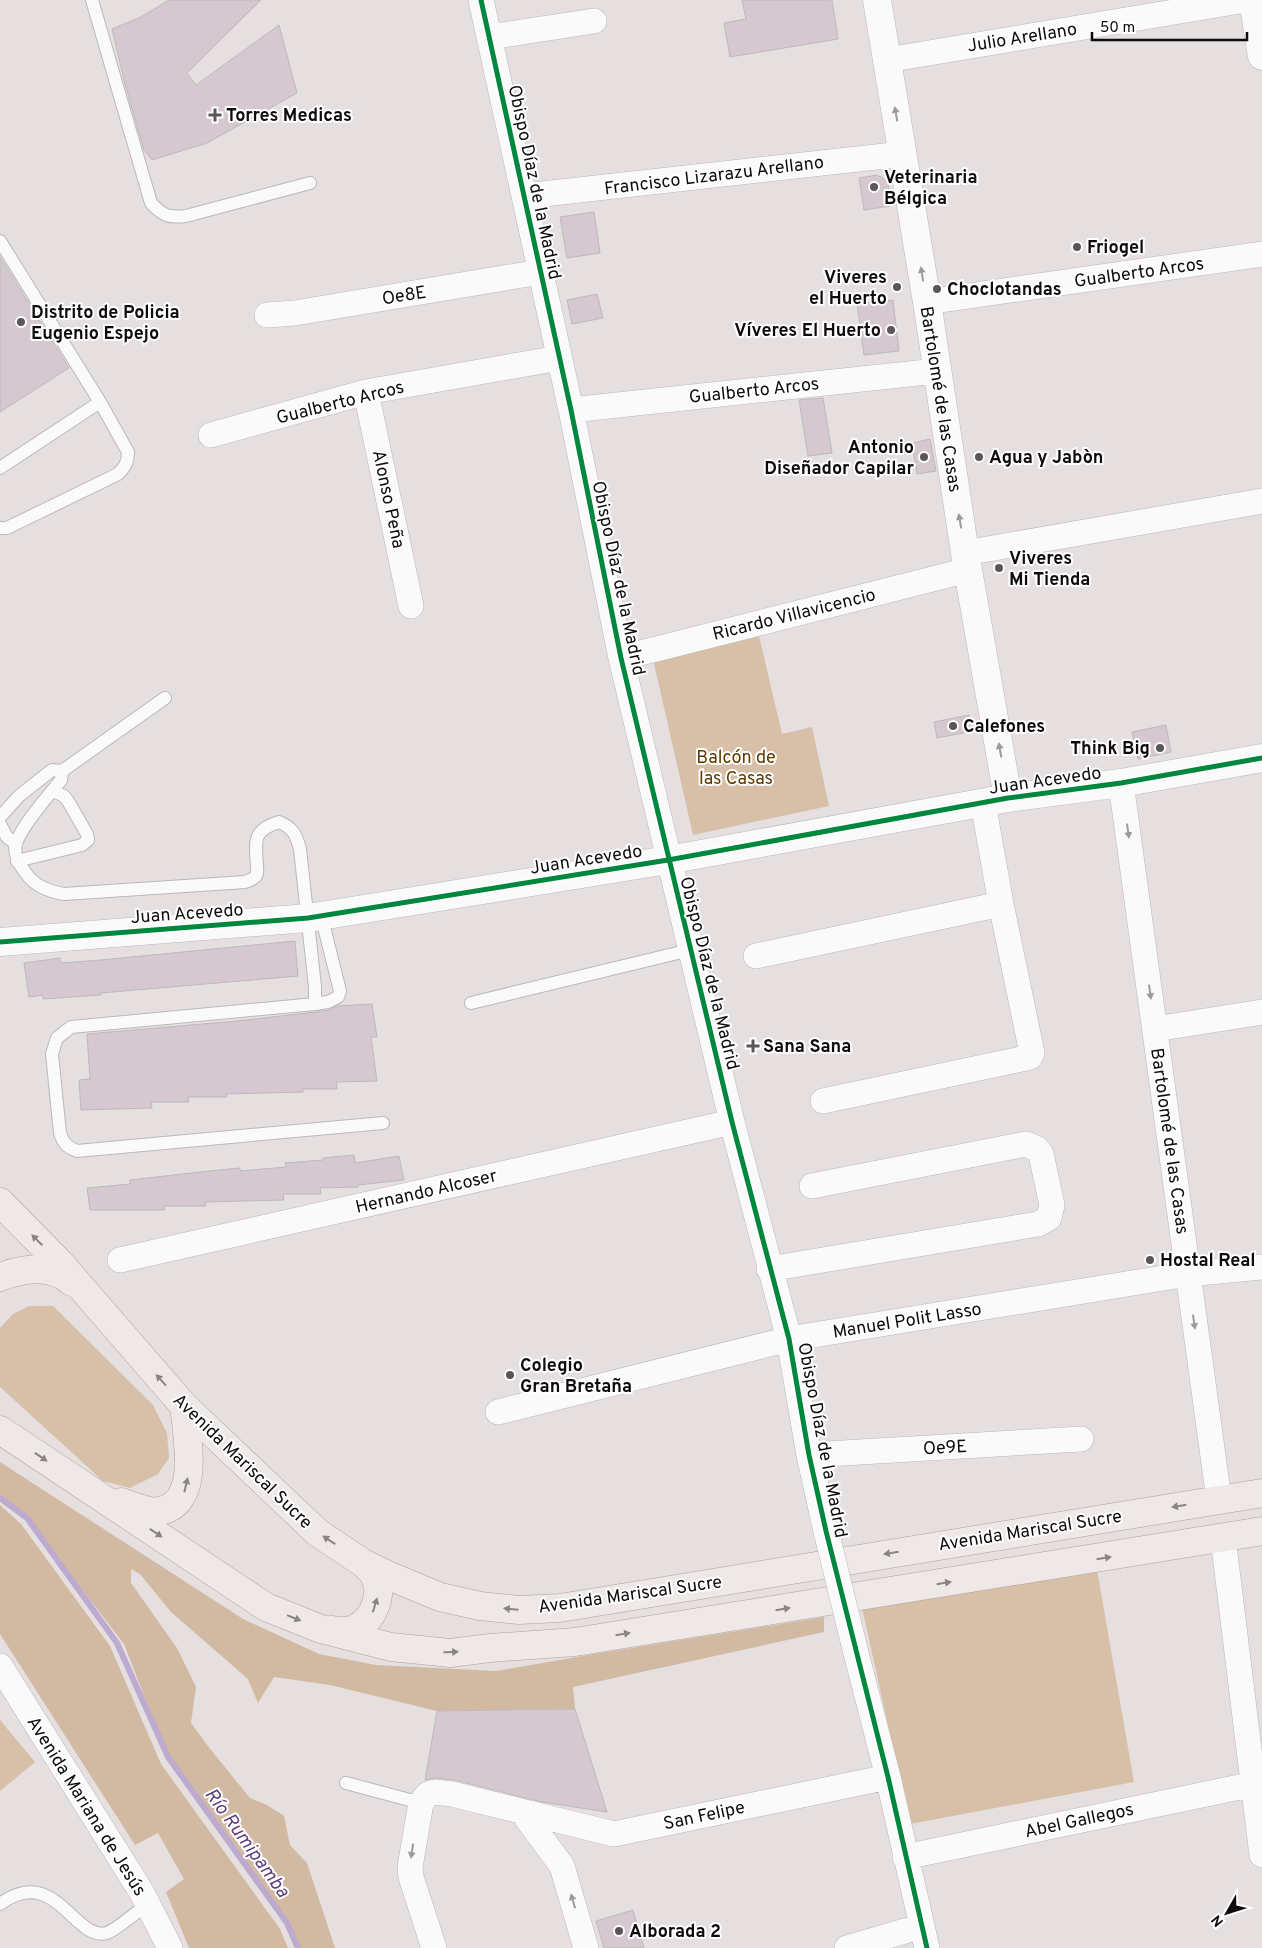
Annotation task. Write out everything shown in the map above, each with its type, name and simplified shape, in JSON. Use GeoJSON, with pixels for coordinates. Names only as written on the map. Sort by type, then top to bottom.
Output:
{"type":"FeatureCollection","features":[{"type":"Feature","properties":{"kind":"main road","name":"Avenida Mariscal Sucre"},"geometry":{"type":"LineString","coordinates":[[0,1202],[60,1263],[184,1406],[318,1533],[364,1563],[440,1598],[480,1606],[519,1610],[560,1608],[1262,1493]]}},
{"type":"Feature","properties":{"kind":"main road"},"geometry":{"type":"LineString","coordinates":[[0,1277],[20,1270],[46,1269],[68,1278],[91,1298]]}},
{"type":"Feature","properties":{"kind":"main road"},"geometry":{"type":"LineString","coordinates":[[100,1496],[158,1512],[174,1506],[182,1497],[189,1468],[184,1406]]}},
{"type":"Feature","properties":{"kind":"main road","name":"Avenida Mariscal Sucre"},"geometry":{"type":"LineString","coordinates":[[0,1430],[266,1607],[321,1629],[391,1647],[450,1653],[575,1642],[1262,1531]]}},
{"type":"Feature","properties":{"kind":"main road"},"geometry":{"type":"LineString","coordinates":[[321,1629],[341,1632],[354,1629],[373,1612],[378,1588],[374,1575],[364,1563]]}},
{"type":"Feature","properties":{"kind":"street","name":"Obispo Díaz de la Madrid"},"geometry":{"type":"LineString","coordinates":[[481,0],[571,410],[621,658],[732,1122],[769,1269],[789,1339],[809,1455],[826,1531],[888,1777],[924,1937]]}},
{"type":"Feature","properties":{"kind":"street","name":"Bartolomé de las Casas"},"geometry":{"type":"LineString","coordinates":[[877,0],[938,371],[966,562],[995,801]]}},
{"type":"Feature","properties":{"kind":"street","name":"Julio Arellano"},"geometry":{"type":"LineString","coordinates":[[887,60],[1246,0]]}},
{"type":"Feature","properties":{"kind":"street"},"geometry":{"type":"LineString","coordinates":[[1254,0],[1262,56]]}},
{"type":"Feature","properties":{"kind":"street"},"geometry":{"type":"LineString","coordinates":[[490,37],[594,21]]}},
{"type":"Feature","properties":{"kind":"street","name":"Francisco Lizarazu Arellano"},"geometry":{"type":"LineString","coordinates":[[525,196],[902,154]]}},
{"type":"Feature","properties":{"kind":"street","name":"Gualberto Arcos"},"geometry":{"type":"LineString","coordinates":[[927,302],[1262,254]]}},
{"type":"Feature","properties":{"kind":"street","name":"Oe8E"},"geometry":{"type":"LineString","coordinates":[[268,316],[540,272]]}},
{"type":"Feature","properties":{"kind":"street","name":"Gualberto Arcos"},"geometry":{"type":"LineString","coordinates":[[211,435],[366,392],[559,358]]}},
{"type":"Feature","properties":{"kind":"street","name":"Gualberto Arcos"},"geometry":{"type":"LineString","coordinates":[[571,410],[938,371]]}},
{"type":"Feature","properties":{"kind":"street","name":"Alonso Peña"},"geometry":{"type":"LineString","coordinates":[[366,392],[411,606]]}},
{"type":"Feature","properties":{"kind":"street","name":"Ricardo Villavicencio"},"geometry":{"type":"LineString","coordinates":[[621,658],[966,562],[1262,502]]}},
{"type":"Feature","properties":{"kind":"street","name":"Juan Acevedo"},"geometry":{"type":"LineString","coordinates":[[0,942],[314,916],[668,860],[995,801],[1121,783],[1262,758]]}},
{"type":"Feature","properties":{"kind":"street","name":"Bartolomé de las Casas"},"geometry":{"type":"LineString","coordinates":[[1121,783],[1218,1500]]}},
{"type":"Feature","properties":{"kind":"street"},"geometry":{"type":"LineString","coordinates":[[823,1101],[1030,1056],[1032,1049],[1001,904],[995,801]]}},
{"type":"Feature","properties":{"kind":"street"},"geometry":{"type":"LineString","coordinates":[[756,956],[1001,904]]}},
{"type":"Feature","properties":{"kind":"street","name":"Juan Acevedo"},"geometry":{"type":"LineString","coordinates":[[0,954],[53,937]]}},
{"type":"Feature","properties":{"kind":"street"},"geometry":{"type":"LineString","coordinates":[[1155,1029],[1262,1012]]}},
{"type":"Feature","properties":{"kind":"street","name":"Hernando Alcoser"},"geometry":{"type":"LineString","coordinates":[[120,1260],[732,1122]]}},
{"type":"Feature","properties":{"kind":"street"},"geometry":{"type":"LineString","coordinates":[[769,1269],[1038,1224],[1049,1218],[1052,1212],[1044,1161],[1037,1149],[1026,1144],[812,1186]]}},
{"type":"Feature","properties":{"kind":"street","name":"Manuel Polit Lasso"},"geometry":{"type":"LineString","coordinates":[[498,1412],[789,1339],[1188,1274],[1262,1267]]}},
{"type":"Feature","properties":{"kind":"street","name":"Oe9E"},"geometry":{"type":"LineString","coordinates":[[809,1455],[1081,1440]]}},
{"type":"Feature","properties":{"kind":"street"},"geometry":{"type":"LineString","coordinates":[[1223,1538],[1262,1855]]}},
{"type":"Feature","properties":{"kind":"street","name":"Avenida Mariana de Jesús"},"geometry":{"type":"LineString","coordinates":[[0,1666],[148,1904],[170,1948]]}},
{"type":"Feature","properties":{"kind":"street","name":"San Felipe"},"geometry":{"type":"LineString","coordinates":[[420,1802],[428,1794],[434,1792],[452,1794],[614,1834],[888,1777]]}},
{"type":"Feature","properties":{"kind":"street","name":"Abel Gallegos"},"geometry":{"type":"LineString","coordinates":[[905,1856],[1254,1784]]}},
{"type":"Feature","properties":{"kind":"street"},"geometry":{"type":"LineString","coordinates":[[420,1802],[410,1877],[434,1948]]}},
{"type":"Feature","properties":{"kind":"street"},"geometry":{"type":"LineString","coordinates":[[522,1812],[562,1866],[586,1948]]}},
{"type":"Feature","properties":{"kind":"street"},"geometry":{"type":"LineString","coordinates":[[847,1948],[924,1937]]}},
{"type":"Feature","properties":{"kind":"lane"},"geometry":{"type":"LineString","coordinates":[[92,0],[152,203],[158,210],[171,218],[186,216],[310,183]]}},
{"type":"Feature","properties":{"kind":"lane"},"geometry":{"type":"LineString","coordinates":[[0,241],[100,402],[128,452],[128,460],[124,469],[111,478],[7,528],[0,528]]}},
{"type":"Feature","properties":{"kind":"lane"},"geometry":{"type":"LineString","coordinates":[[0,468],[100,402]]}},
{"type":"Feature","properties":{"kind":"lane"},"geometry":{"type":"LineString","coordinates":[[0,817],[20,796],[52,770],[62,771],[165,698]]}},
{"type":"Feature","properties":{"kind":"lane"},"geometry":{"type":"LineString","coordinates":[[62,771],[61,780],[26,827],[16,844],[17,861],[30,880],[49,891],[64,894],[245,882],[253,879],[257,872],[255,848],[257,835],[266,826],[279,822],[289,826],[296,833],[314,916],[340,991],[335,1000],[315,1004],[71,1027],[62,1032],[57,1038],[52,1054],[60,1133],[63,1142],[69,1148],[78,1151],[383,1123]]}},
{"type":"Feature","properties":{"kind":"lane"},"geometry":{"type":"LineString","coordinates":[[17,861],[82,845],[88,840],[87,834],[68,801],[64,796],[53,791]]}},
{"type":"Feature","properties":{"kind":"lane"},"geometry":{"type":"LineString","coordinates":[[0,824],[7,837],[16,844]]}},
{"type":"Feature","properties":{"kind":"lane"},"geometry":{"type":"LineString","coordinates":[[314,916],[315,1004]]}},
{"type":"Feature","properties":{"kind":"lane"},"geometry":{"type":"LineString","coordinates":[[471,1003],[690,950]]}},
{"type":"Feature","properties":{"kind":"lane"},"geometry":{"type":"LineString","coordinates":[[346,1783],[420,1802]]}},
{"type":"Feature","properties":{"kind":"lane"},"geometry":{"type":"LineString","coordinates":[[0,1904],[15,1896],[35,1892],[57,1902],[84,1926],[97,1933],[108,1933],[148,1904]]}},
{"type":"Feature","properties":{"kind":"green space","name":"Balcón de las Casas"},"geometry":{"type":"Polygon","coordinates":[[[759,636],[782,734],[812,727],[829,806],[693,835],[653,659],[759,636]]]}},
{"type":"Feature","properties":{"kind":"green space"},"geometry":{"type":"Polygon","coordinates":[[[29,1306],[53,1306],[153,1405],[167,1433],[169,1458],[158,1474],[130,1488],[103,1481],[0,1387],[0,1328],[13,1314],[29,1306]]]}},
{"type":"Feature","properties":{"kind":"green space"},"geometry":{"type":"Polygon","coordinates":[[[1097,1570],[1134,1782],[910,1824],[862,1608],[1097,1570]]]}},
{"type":"Feature","properties":{"kind":"green space"},"geometry":{"type":"Polygon","coordinates":[[[0,1720],[35,1762],[0,1791],[0,1720]]]}},
{"type":"Feature","properties":{"kind":"shaded area"},"geometry":{"type":"Polygon","coordinates":[[[0,1462],[243,1619],[319,1654],[376,1665],[496,1671],[824,1617],[824,1632],[573,1687],[575,1709],[437,1711],[330,1685],[274,1677],[258,1703],[248,1679],[171,1612],[140,1574],[131,1569],[131,1583],[177,1648],[196,1687],[191,1723],[250,1798],[267,1805],[284,1816],[290,1845],[307,1863],[335,1948],[298,1948],[287,1923],[168,1757],[124,1644],[27,1518],[0,1498],[0,1462]]]}},
{"type":"Feature","properties":{"kind":"shaded area"},"geometry":{"type":"Polygon","coordinates":[[[0,1505],[21,1524],[110,1646],[161,1764],[280,1929],[288,1948],[189,1948],[166,1892],[184,1879],[158,1833],[135,1845],[0,1634],[0,1505]]]}},
{"type":"Feature","properties":{"kind":"building"},"geometry":{"type":"Polygon","coordinates":[[[169,0],[261,0],[187,73],[196,85],[279,25],[297,93],[207,143],[152,160],[144,150],[112,29],[141,17],[169,0]]]}},
{"type":"Feature","properties":{"kind":"building"},"geometry":{"type":"Polygon","coordinates":[[[742,0],[832,0],[838,39],[730,57],[724,23],[746,19],[742,0]]]}},
{"type":"Feature","properties":{"kind":"building"},"geometry":{"type":"Polygon","coordinates":[[[877,175],[888,184],[891,206],[864,210],[859,178],[877,175]]]}},
{"type":"Feature","properties":{"kind":"building"},"geometry":{"type":"Polygon","coordinates":[[[594,212],[600,253],[567,258],[560,217],[594,212]]]}},
{"type":"Feature","properties":{"kind":"building","name":"Distrito de Policia Eugenio Espejo"},"geometry":{"type":"Polygon","coordinates":[[[0,257],[69,368],[0,412],[0,257]]]}},
{"type":"Feature","properties":{"kind":"building"},"geometry":{"type":"Polygon","coordinates":[[[597,294],[603,318],[572,324],[567,300],[597,294]]]}},
{"type":"Feature","properties":{"kind":"building"},"geometry":{"type":"Polygon","coordinates":[[[893,300],[899,351],[864,355],[857,304],[893,300]]]}},
{"type":"Feature","properties":{"kind":"building"},"geometry":{"type":"Polygon","coordinates":[[[823,398],[832,453],[808,456],[799,400],[823,398]]]}},
{"type":"Feature","properties":{"kind":"building","name":"Antonio Diseñador Capilar"},"geometry":{"type":"Polygon","coordinates":[[[930,439],[936,471],[917,474],[912,443],[930,439]]]}},
{"type":"Feature","properties":{"kind":"building","name":"Calefones"},"geometry":{"type":"Polygon","coordinates":[[[969,715],[973,731],[937,738],[934,722],[969,715]]]}},
{"type":"Feature","properties":{"kind":"building"},"geometry":{"type":"Polygon","coordinates":[[[1166,725],[1171,752],[1138,759],[1132,732],[1166,725]]]}},
{"type":"Feature","properties":{"kind":"building"},"geometry":{"type":"Polygon","coordinates":[[[295,941],[298,976],[101,993],[101,995],[43,999],[43,995],[29,997],[24,963],[60,958],[61,963],[101,960],[295,941]]]}},
{"type":"Feature","properties":{"kind":"building"},"geometry":{"type":"Polygon","coordinates":[[[372,1004],[377,1037],[371,1037],[377,1081],[336,1082],[337,1089],[303,1089],[303,1092],[226,1094],[227,1097],[188,1097],[189,1102],[151,1102],[152,1108],[81,1110],[79,1080],[90,1079],[87,1034],[237,1021],[330,1010],[337,1006],[372,1004]]]}},
{"type":"Feature","properties":{"kind":"building"},"geometry":{"type":"Polygon","coordinates":[[[354,1155],[355,1163],[399,1156],[404,1180],[358,1185],[358,1187],[320,1188],[321,1194],[283,1194],[284,1200],[205,1202],[206,1206],[164,1206],[165,1210],[90,1210],[87,1188],[130,1184],[130,1180],[209,1171],[240,1168],[240,1171],[286,1167],[285,1163],[354,1155]]]}},
{"type":"Feature","properties":{"kind":"building"},"geometry":{"type":"Polygon","coordinates":[[[575,1709],[607,1812],[542,1802],[454,1780],[435,1778],[425,1780],[437,1711],[575,1709]]]}},
{"type":"Feature","properties":{"kind":"building","name":"Alborada 2"},"geometry":{"type":"Polygon","coordinates":[[[633,1910],[644,1948],[604,1948],[596,1921],[633,1910]]]}},
{"type":"Feature","properties":{"kind":"waterway","name":"Río Rumipamba"},"geometry":{"type":"LineString","coordinates":[[0,1498],[27,1518],[117,1643],[168,1757],[287,1923],[298,1948]]}},
{"type":"Feature","properties":{"kind":"cycle path"},"geometry":{"type":"LineString","coordinates":[[481,0],[571,410],[621,658],[732,1122],[789,1339],[809,1455],[826,1531],[888,1777],[927,1948]]}},
{"type":"Feature","properties":{"kind":"cycle path"},"geometry":{"type":"LineString","coordinates":[[0,942],[308,918],[668,860],[1008,798],[1121,783],[1262,758]]}},
{"type":"Feature","properties":{"kind":"place","name":"Torres Medicas"},"geometry":{"type":"Point","coordinates":[215,115]}},
{"type":"Feature","properties":{"kind":"place","name":"Veterinaria Bélgica"},"geometry":{"type":"Point","coordinates":[874,187]}},
{"type":"Feature","properties":{"kind":"place","name":"Friogel"},"geometry":{"type":"Point","coordinates":[1077,247]}},
{"type":"Feature","properties":{"kind":"place","name":"Viveres el Huerto"},"geometry":{"type":"Point","coordinates":[897,287]}},
{"type":"Feature","properties":{"kind":"place","name":"Choclotandas"},"geometry":{"type":"Point","coordinates":[937,289]}},
{"type":"Feature","properties":{"kind":"place","name":"Distrito de Policia Eugenio Espejo"},"geometry":{"type":"Point","coordinates":[21,322]}},
{"type":"Feature","properties":{"kind":"place","name":"Víveres El Huerto"},"geometry":{"type":"Point","coordinates":[891,330]}},
{"type":"Feature","properties":{"kind":"place","name":"Antonio Diseñador Capilar"},"geometry":{"type":"Point","coordinates":[924,457]}},
{"type":"Feature","properties":{"kind":"place","name":"Agua y Jabòn"},"geometry":{"type":"Point","coordinates":[979,457]}},
{"type":"Feature","properties":{"kind":"place","name":"Viveres Mi Tienda"},"geometry":{"type":"Point","coordinates":[999,568]}},
{"type":"Feature","properties":{"kind":"place","name":"Calefones"},"geometry":{"type":"Point","coordinates":[953,726]}},
{"type":"Feature","properties":{"kind":"place","name":"Think Big"},"geometry":{"type":"Point","coordinates":[1160,748]}},
{"type":"Feature","properties":{"kind":"place","name":"Sana Sana"},"geometry":{"type":"Point","coordinates":[753,1046]}},
{"type":"Feature","properties":{"kind":"place","name":"Hostal Real"},"geometry":{"type":"Point","coordinates":[1150,1260]}},
{"type":"Feature","properties":{"kind":"place","name":"Colegio Gran Bretaña"},"geometry":{"type":"Point","coordinates":[510,1375]}},
{"type":"Feature","properties":{"kind":"place","name":"Alborada 2"},"geometry":{"type":"Point","coordinates":[619,1931]}}]}
